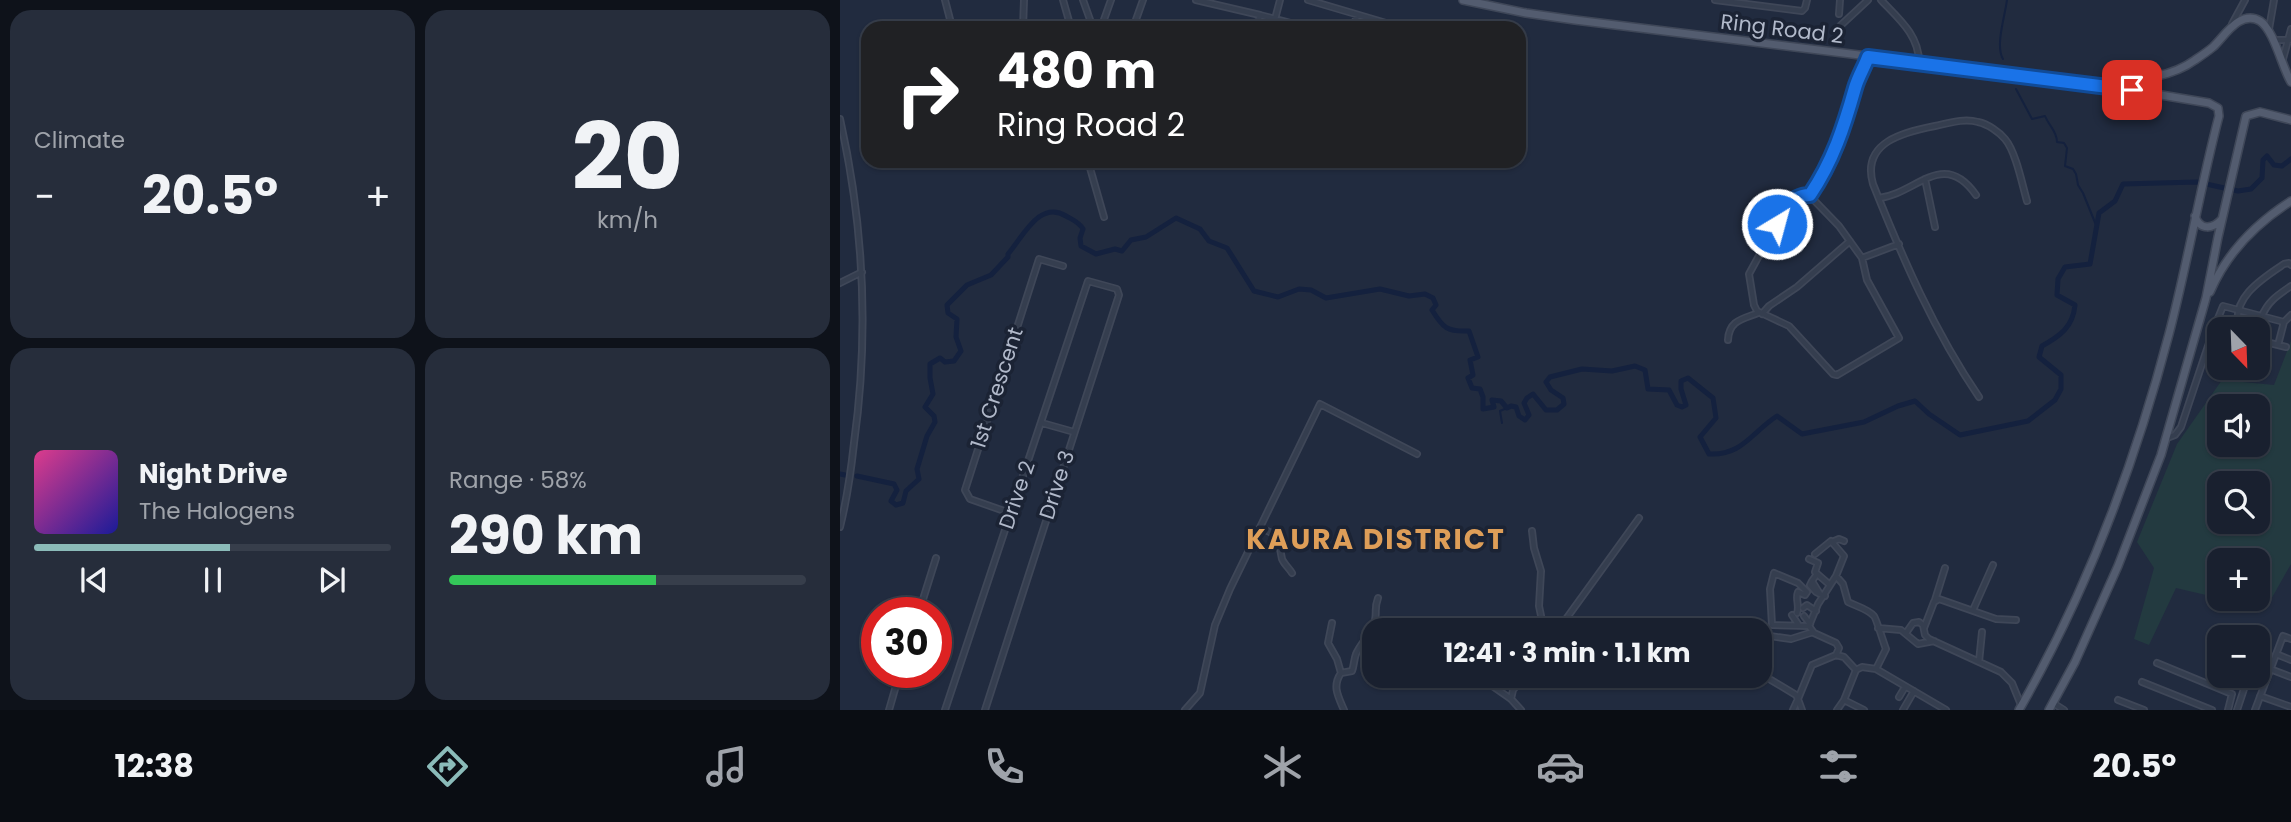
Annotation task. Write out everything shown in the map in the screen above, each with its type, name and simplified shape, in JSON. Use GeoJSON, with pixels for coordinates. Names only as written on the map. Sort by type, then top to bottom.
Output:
{"type":"FeatureCollection","features":[{"type":"Feature","properties":{"kind":"main road","name":"Ring Road 2"},"geometry":{"type":"LineString","coordinates":[[1463,0],[1555,17],[2095,84],[2210,103],[2220,113],[2195,215]]}},
{"type":"Feature","properties":{"kind":"main road"},"geometry":{"type":"LineString","coordinates":[[2095,84],[2155,77],[2192,63],[2211,49],[2230,27],[2241,20],[2251,18],[2260,21],[2269,30],[2291,82]]}},
{"type":"Feature","properties":{"kind":"main road"},"geometry":{"type":"LineString","coordinates":[[2132,90],[2136,79]]}},
{"type":"Feature","properties":{"kind":"main road"},"geometry":{"type":"LineString","coordinates":[[2051,706],[2075,662],[2118,566],[2167,438],[2206,298],[2246,116],[2260,112],[2291,120]]}},
{"type":"Feature","properties":{"kind":"main road"},"geometry":{"type":"LineString","coordinates":[[2206,298],[2227,260],[2243,240],[2265,218],[2291,201]]}},
{"type":"Feature","properties":{"kind":"main road"},"geometry":{"type":"LineString","coordinates":[[2195,215],[2203,227],[2213,226],[2222,219]]}},
{"type":"Feature","properties":{"kind":"main road"},"geometry":{"type":"LineString","coordinates":[[2020,708],[2077,595],[2133,457],[2172,321],[2195,215]]}},
{"type":"Feature","properties":{"kind":"street"},"geometry":{"type":"LineString","coordinates":[[945,0],[950,21]]}},
{"type":"Feature","properties":{"kind":"street"},"geometry":{"type":"LineString","coordinates":[[1023,21],[1024,0]]}},
{"type":"Feature","properties":{"kind":"street"},"geometry":{"type":"LineString","coordinates":[[1063,0],[1069,21]]}},
{"type":"Feature","properties":{"kind":"street"},"geometry":{"type":"LineString","coordinates":[[1083,0],[1090,21]]}},
{"type":"Feature","properties":{"kind":"street"},"geometry":{"type":"LineString","coordinates":[[1104,21],[1111,0]]}},
{"type":"Feature","properties":{"kind":"street"},"geometry":{"type":"LineString","coordinates":[[1136,21],[1143,0]]}},
{"type":"Feature","properties":{"kind":"street"},"geometry":{"type":"LineString","coordinates":[[1196,0],[1283,21]]}},
{"type":"Feature","properties":{"kind":"street"},"geometry":{"type":"LineString","coordinates":[[1275,19],[1280,0]]}},
{"type":"Feature","properties":{"kind":"street"},"geometry":{"type":"LineString","coordinates":[[1308,0],[1371,21]]}},
{"type":"Feature","properties":{"kind":"street"},"geometry":{"type":"LineString","coordinates":[[1715,0],[1802,11],[1807,0]]}},
{"type":"Feature","properties":{"kind":"street"},"geometry":{"type":"LineString","coordinates":[[1775,8],[1776,0]]}},
{"type":"Feature","properties":{"kind":"street"},"geometry":{"type":"LineString","coordinates":[[1839,14],[1840,0]]}},
{"type":"Feature","properties":{"kind":"street"},"geometry":{"type":"LineString","coordinates":[[1840,26],[1868,0]]}},
{"type":"Feature","properties":{"kind":"street"},"geometry":{"type":"LineString","coordinates":[[1881,0],[1910,33],[1918,50],[1919,63]]}},
{"type":"Feature","properties":{"kind":"street"},"geometry":{"type":"LineString","coordinates":[[2230,27],[2245,0]]}},
{"type":"Feature","properties":{"kind":"street"},"geometry":{"type":"LineString","coordinates":[[2269,30],[2274,0]]}},
{"type":"Feature","properties":{"kind":"street"},"geometry":{"type":"LineString","coordinates":[[1258,21],[1259,15]]}},
{"type":"Feature","properties":{"kind":"street"},"geometry":{"type":"LineString","coordinates":[[1355,21],[1357,15]]}},
{"type":"Feature","properties":{"kind":"street"},"geometry":{"type":"LineString","coordinates":[[2281,63],[2291,29]]}},
{"type":"Feature","properties":{"kind":"street"},"geometry":{"type":"LineString","coordinates":[[2273,40],[2289,40]]}},
{"type":"Feature","properties":{"kind":"street"},"geometry":{"type":"LineString","coordinates":[[1810,195],[1825,172],[1840,140],[1856,86],[1868,57]]}},
{"type":"Feature","properties":{"kind":"street"},"geometry":{"type":"LineString","coordinates":[[840,119],[855,196],[862,272],[863,350],[859,413],[840,527]]}},
{"type":"Feature","properties":{"kind":"street"},"geometry":{"type":"LineString","coordinates":[[1979,397],[1951,352],[1899,244],[1873,184],[1871,168],[1879,148],[1905,133],[1963,120],[1982,123],[2004,138],[2012,152],[2026,201]]}},
{"type":"Feature","properties":{"kind":"street"},"geometry":{"type":"LineString","coordinates":[[1090,168],[1104,217]]}},
{"type":"Feature","properties":{"kind":"street"},"geometry":{"type":"LineString","coordinates":[[1879,198],[1925,178],[1942,175],[1957,176],[1964,180],[1976,195]]}},
{"type":"Feature","properties":{"kind":"street"},"geometry":{"type":"LineString","coordinates":[[1925,178],[1935,227]]}},
{"type":"Feature","properties":{"kind":"street"},"geometry":{"type":"LineString","coordinates":[[1804,194],[1810,195],[1850,241],[1862,258],[1867,280],[1899,338],[1839,374],[1833,374],[1789,326],[1760,314],[1754,305],[1748,274],[1785,208],[1793,199],[1804,194]]}},
{"type":"Feature","properties":{"kind":"street"},"geometry":{"type":"LineString","coordinates":[[1728,340],[1728,331],[1736,321],[1760,314],[1797,287],[1850,241]]}},
{"type":"Feature","properties":{"kind":"street"},"geometry":{"type":"LineString","coordinates":[[1862,258],[1899,244]]}},
{"type":"Feature","properties":{"kind":"street","name":"1st Crescent"},"geometry":{"type":"LineString","coordinates":[[1010,513],[970,499],[965,490],[1039,258],[1063,266]]}},
{"type":"Feature","properties":{"kind":"street"},"geometry":{"type":"LineString","coordinates":[[2237,317],[2252,287],[2259,280],[2284,264],[2291,265]]}},
{"type":"Feature","properties":{"kind":"street"},"geometry":{"type":"LineString","coordinates":[[840,283],[862,272]]}},
{"type":"Feature","properties":{"kind":"street","name":"Drive 2"},"geometry":{"type":"LineString","coordinates":[[945,710],[1088,281]]}},
{"type":"Feature","properties":{"kind":"street","name":"Drive 3"},"geometry":{"type":"LineString","coordinates":[[985,710],[1119,293],[1117,289],[1088,281]]}},
{"type":"Feature","properties":{"kind":"street"},"geometry":{"type":"LineString","coordinates":[[2262,316],[2272,299],[2291,286]]}},
{"type":"Feature","properties":{"kind":"street"},"geometry":{"type":"LineString","coordinates":[[2167,438],[2178,432],[2182,426],[2223,306],[2284,322]]}},
{"type":"Feature","properties":{"kind":"street"},"geometry":{"type":"LineString","coordinates":[[2278,345],[2284,322],[2291,315]]}},
{"type":"Feature","properties":{"kind":"street"},"geometry":{"type":"LineString","coordinates":[[2270,343],[2286,347]]}},
{"type":"Feature","properties":{"kind":"street"},"geometry":{"type":"LineString","coordinates":[[1185,710],[1200,693],[1215,625],[1320,404],[1417,454]]}},
{"type":"Feature","properties":{"kind":"street"},"geometry":{"type":"LineString","coordinates":[[1042,423],[1074,432]]}},
{"type":"Feature","properties":{"kind":"street"},"geometry":{"type":"LineString","coordinates":[[1567,618],[1639,518]]}},
{"type":"Feature","properties":{"kind":"street"},"geometry":{"type":"LineString","coordinates":[[1260,528],[1271,531],[1277,537],[1283,561],[1292,573]]}},
{"type":"Feature","properties":{"kind":"street"},"geometry":{"type":"LineString","coordinates":[[1532,531],[1541,568],[1539,607],[1541,618]]}},
{"type":"Feature","properties":{"kind":"street"},"geometry":{"type":"LineString","coordinates":[[1810,625],[1822,595],[1836,576],[1844,556],[1832,539]]}},
{"type":"Feature","properties":{"kind":"street"},"geometry":{"type":"LineString","coordinates":[[1815,554],[1832,539],[1843,541]]}},
{"type":"Feature","properties":{"kind":"street"},"geometry":{"type":"LineString","coordinates":[[924,597],[936,558]]}},
{"type":"Feature","properties":{"kind":"street"},"geometry":{"type":"LineString","coordinates":[[1810,559],[1818,563],[1815,572],[1830,585]]}},
{"type":"Feature","properties":{"kind":"street"},"geometry":{"type":"LineString","coordinates":[[1973,610],[1993,565]]}},
{"type":"Feature","properties":{"kind":"street"},"geometry":{"type":"LineString","coordinates":[[1924,628],[1945,568]]}},
{"type":"Feature","properties":{"kind":"street"},"geometry":{"type":"LineString","coordinates":[[1798,625],[1794,614],[1799,607],[1797,595],[1798,592],[1805,596],[1807,592],[1798,583],[1774,573],[1770,589],[1772,625],[1798,625],[1810,625]]}},
{"type":"Feature","properties":{"kind":"street"},"geometry":{"type":"LineString","coordinates":[[1817,574],[1810,585],[1816,593],[1822,595]]}},
{"type":"Feature","properties":{"kind":"street"},"geometry":{"type":"LineString","coordinates":[[1836,576],[1843,584],[1848,602],[1874,616],[1886,649],[1876,669]]}},
{"type":"Feature","properties":{"kind":"street"},"geometry":{"type":"LineString","coordinates":[[1341,673],[1352,671],[1355,654],[1365,642],[1374,622],[1374,608],[1378,598]]}},
{"type":"Feature","properties":{"kind":"street"},"geometry":{"type":"LineString","coordinates":[[1935,601],[1943,600],[1996,619],[2016,620]]}},
{"type":"Feature","properties":{"kind":"street"},"geometry":{"type":"LineString","coordinates":[[1803,608],[1807,605],[1816,611]]}},
{"type":"Feature","properties":{"kind":"street"},"geometry":{"type":"LineString","coordinates":[[1804,615],[1813,632],[1836,643],[1839,648],[1836,655]]}},
{"type":"Feature","properties":{"kind":"street"},"geometry":{"type":"LineString","coordinates":[[1906,634],[1916,622],[1922,624],[1926,637],[2001,672],[2010,680],[2020,708]]}},
{"type":"Feature","properties":{"kind":"street"},"geometry":{"type":"LineString","coordinates":[[1332,623],[1328,643],[1341,673],[1335,687],[1344,710]]}},
{"type":"Feature","properties":{"kind":"street"},"geometry":{"type":"LineString","coordinates":[[1878,628],[1901,630],[1918,644],[1934,641]]}},
{"type":"Feature","properties":{"kind":"street"},"geometry":{"type":"LineString","coordinates":[[1772,636],[1791,639],[1813,632]]}},
{"type":"Feature","properties":{"kind":"street"},"geometry":{"type":"LineString","coordinates":[[1979,662],[1982,632]]}},
{"type":"Feature","properties":{"kind":"street"},"geometry":{"type":"LineString","coordinates":[[2291,639],[2283,636],[2270,669],[2291,677]]}},
{"type":"Feature","properties":{"kind":"street"},"geometry":{"type":"LineString","coordinates":[[2276,654],[2291,660]]}},
{"type":"Feature","properties":{"kind":"street"},"geometry":{"type":"LineString","coordinates":[[1793,710],[1812,665],[1836,655],[1844,657],[1856,670]]}},
{"type":"Feature","properties":{"kind":"street"},"geometry":{"type":"LineString","coordinates":[[2157,663],[2232,694],[2228,710]]}},
{"type":"Feature","properties":{"kind":"street"},"geometry":{"type":"LineString","coordinates":[[1837,710],[1856,670],[1863,667],[1876,669],[1946,710]]}},
{"type":"Feature","properties":{"kind":"street"},"geometry":{"type":"LineString","coordinates":[[1772,681],[1793,692],[1802,710]]}},
{"type":"Feature","properties":{"kind":"street"},"geometry":{"type":"LineString","coordinates":[[2142,682],[2212,710]]}},
{"type":"Feature","properties":{"kind":"street"},"geometry":{"type":"LineString","coordinates":[[1899,697],[1905,687]]}},
{"type":"Feature","properties":{"kind":"street"},"geometry":{"type":"LineString","coordinates":[[889,710],[895,688]]}},
{"type":"Feature","properties":{"kind":"street"},"geometry":{"type":"LineString","coordinates":[[1495,688],[1521,710]]}},
{"type":"Feature","properties":{"kind":"street"},"geometry":{"type":"LineString","coordinates":[[1511,699],[1515,688]]}},
{"type":"Feature","properties":{"kind":"street"},"geometry":{"type":"LineString","coordinates":[[2237,710],[2244,688]]}},
{"type":"Feature","properties":{"kind":"street"},"geometry":{"type":"LineString","coordinates":[[2255,710],[2263,688]]}},
{"type":"Feature","properties":{"kind":"street"},"geometry":{"type":"LineString","coordinates":[[1903,710],[1914,691]]}},
{"type":"Feature","properties":{"kind":"street"},"geometry":{"type":"LineString","coordinates":[[2260,696],[2291,707]]}},
{"type":"Feature","properties":{"kind":"street"},"geometry":{"type":"LineString","coordinates":[[1844,700],[1864,710]]}},
{"type":"Feature","properties":{"kind":"street"},"geometry":{"type":"LineString","coordinates":[[2118,700],[2144,710]]}},
{"type":"Feature","properties":{"kind":"street"},"geometry":{"type":"LineString","coordinates":[[2051,706],[2064,710]]}},
{"type":"Feature","properties":{"kind":"green space"},"geometry":{"type":"Polygon","coordinates":[[[2291,341],[2291,564],[2270,601],[2270,548],[2207,548],[2207,595],[2176,588],[2149,645],[2134,639],[2154,568],[2137,542],[2177,444],[2207,401],[2207,457],[2270,457],[2270,394],[2212,394],[2222,380],[2274,385],[2291,341]]]}},
{"type":"Feature","properties":{"kind":"waterway"},"geometry":{"type":"LineString","coordinates":[[2003,59],[2000,39],[2007,0]]}},
{"type":"Feature","properties":{"kind":"waterway"},"geometry":{"type":"LineString","coordinates":[[2016,89],[2032,119],[2045,116],[2057,142],[2064,143],[2067,148],[2065,166],[2073,169],[2076,174],[2078,185],[2096,225]]}},
{"type":"Feature","properties":{"kind":"waterway"},"geometry":{"type":"LineString","coordinates":[[857,476],[894,484],[897,490],[891,501],[896,505],[903,503],[906,491],[919,479],[917,469],[927,436],[935,422],[934,416],[925,407],[933,394],[930,364],[940,358],[945,362],[954,361],[961,351],[956,337],[957,319],[948,313],[947,305],[967,285],[991,275],[1008,257],[1033,222],[1048,213],[1057,212],[1078,223],[1083,229],[1081,246],[1096,254],[1115,249],[1122,251],[1131,240],[1146,237],[1176,218],[1200,229],[1209,241],[1227,248],[1254,291],[1278,297],[1299,289],[1311,290],[1326,298],[1380,289],[1409,296],[1425,294],[1433,298],[1436,305],[1432,310],[1443,325],[1455,331],[1469,331],[1478,357],[1470,360],[1473,375],[1468,378],[1472,388],[1480,389],[1483,409],[1494,407],[1492,400],[1501,401],[1507,408],[1516,407],[1519,416],[1525,420],[1529,415],[1524,403],[1533,394],[1546,410],[1557,410],[1564,404],[1563,398],[1551,390],[1546,382],[1550,377],[1582,369],[1612,371],[1635,366],[1645,370],[1648,389],[1669,390],[1677,405],[1682,407],[1686,405],[1681,381],[1688,378],[1713,398],[1716,418],[1700,437],[1709,454],[1720,454],[1746,442],[1777,416],[1802,434],[1864,422],[1915,401],[1960,435],[2028,421],[2055,400],[2061,389],[2061,375],[2039,357],[2042,346],[2064,330],[2074,313],[2075,305],[2057,295],[2058,279],[2065,267],[2090,264],[2099,213],[2115,201],[2123,184],[2197,182],[2238,191],[2251,189],[2262,178],[2263,160],[2267,156],[2274,165],[2282,166],[2291,159]]}},
{"type":"Feature","properties":{"kind":"waterway"},"geometry":{"type":"LineString","coordinates":[[1502,423],[1500,411],[1507,408]]}},
{"type":"Feature","properties":{"kind":"waterway"},"geometry":{"type":"LineString","coordinates":[[840,474],[845,475]]}},
{"type":"Feature","properties":{"kind":"district","name":"KAURA DISTRICT"},"geometry":{"type":"Point","coordinates":[1376,539]}},
{"type":"Feature","properties":{"kind":"route"},"geometry":{"type":"LineString","coordinates":[[1777,224],[1782,212],[1793,199],[1804,194],[1810,195],[1825,172],[1840,140],[1856,86],[1868,57],[2132,90]]}}]}
